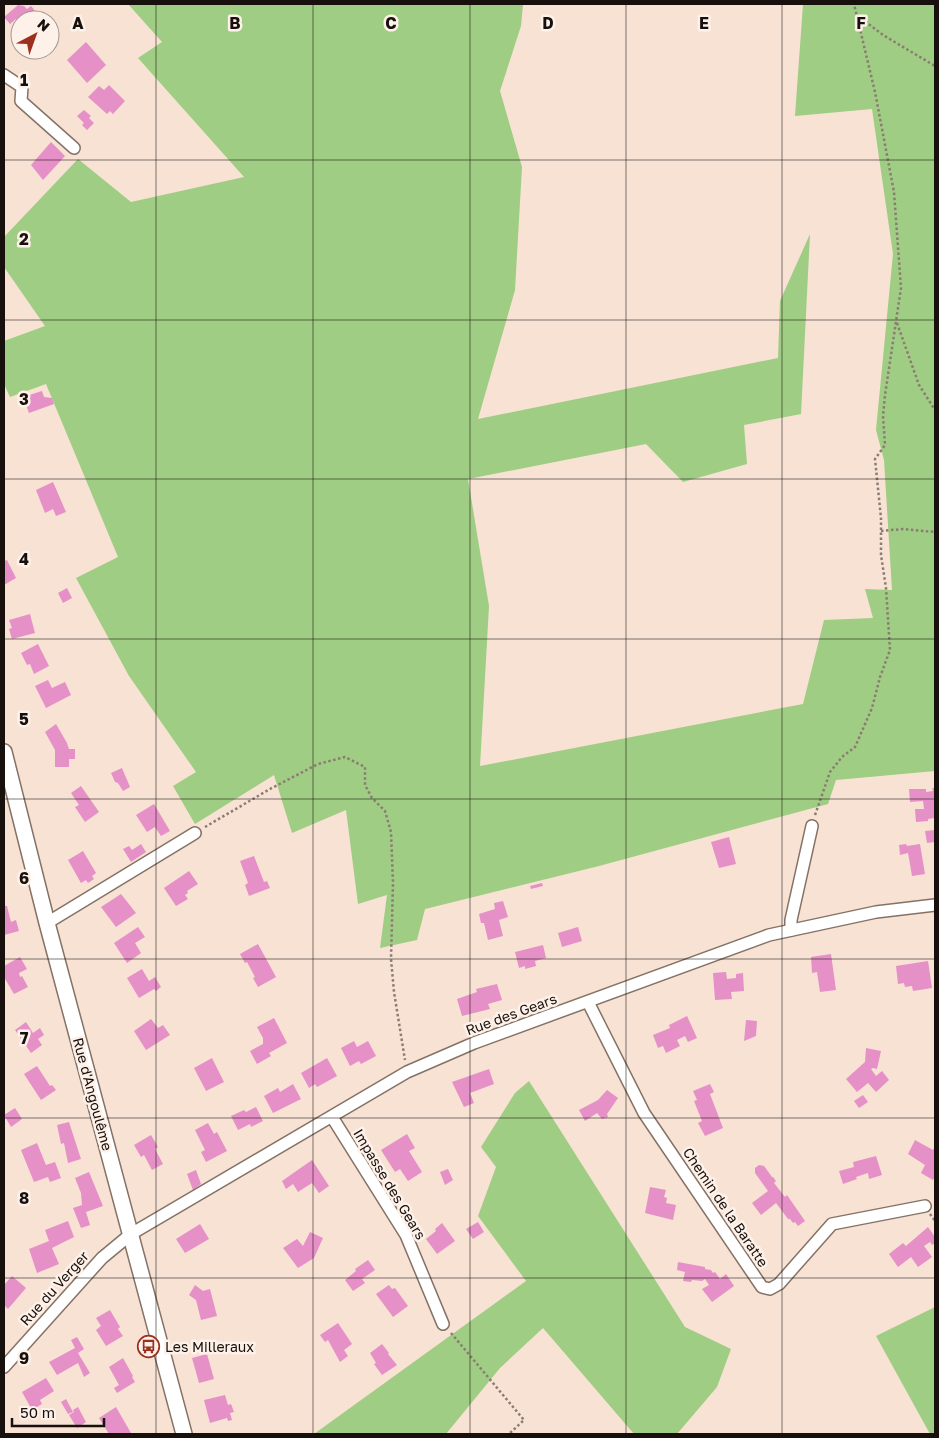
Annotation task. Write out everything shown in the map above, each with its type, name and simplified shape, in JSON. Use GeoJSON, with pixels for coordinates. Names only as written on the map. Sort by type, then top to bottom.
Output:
{"type":"FeatureCollection","features":[{"type":"Feature","properties":{"kind":"street"},"geometry":{"type":"LineString","coordinates":[[4,75],[22,87],[22,101],[74,148]]}},
{"type":"Feature","properties":{"kind":"street","name":"Rue d'Angoulême"},"geometry":{"type":"LineString","coordinates":[[4,752],[47,924],[132,1234],[184,1434]]}},
{"type":"Feature","properties":{"kind":"street"},"geometry":{"type":"LineString","coordinates":[[791,930],[812,826]]}},
{"type":"Feature","properties":{"kind":"street"},"geometry":{"type":"LineString","coordinates":[[47,924],[195,833]]}},
{"type":"Feature","properties":{"kind":"street","name":"Rue des Gears"},"geometry":{"type":"LineString","coordinates":[[132,1234],[407,1072],[474,1043],[769,935],[876,912],[935,905]]}},
{"type":"Feature","properties":{"kind":"street","name":"Chemin de la Baratte"},"geometry":{"type":"LineString","coordinates":[[588,1002],[644,1112],[762,1287],[770,1288],[779,1284],[832,1224],[925,1206]]}},
{"type":"Feature","properties":{"kind":"street","name":"Impasse des Gears"},"geometry":{"type":"LineString","coordinates":[[332,1117],[406,1235],[443,1324]]}},
{"type":"Feature","properties":{"kind":"street","name":"Rue du Verger"},"geometry":{"type":"LineString","coordinates":[[4,1367],[102,1258],[132,1234]]}},
{"type":"Feature","properties":{"kind":"path"},"geometry":{"type":"LineString","coordinates":[[812,826],[830,772],[842,757],[854,747],[872,708],[880,677],[890,650],[886,588],[881,555],[875,459],[885,445],[884,409],[901,288],[894,192],[875,92],[854,4]]}},
{"type":"Feature","properties":{"kind":"path"},"geometry":{"type":"LineString","coordinates":[[857,15],[883,34],[935,66]]}},
{"type":"Feature","properties":{"kind":"path"},"geometry":{"type":"LineString","coordinates":[[896,321],[919,385],[935,410]]}},
{"type":"Feature","properties":{"kind":"path"},"geometry":{"type":"LineString","coordinates":[[881,531],[903,529],[935,532]]}},
{"type":"Feature","properties":{"kind":"path"},"geometry":{"type":"LineString","coordinates":[[195,833],[270,789],[318,764],[345,757],[365,767],[365,785],[372,798],[385,811],[391,832],[393,882],[391,960],[394,992],[407,1072]]}},
{"type":"Feature","properties":{"kind":"path"},"geometry":{"type":"LineString","coordinates":[[443,1324],[524,1420],[508,1434]]}},
{"type":"Feature","properties":{"kind":"green space"},"geometry":{"type":"Polygon","coordinates":[[[128,4],[523,4],[521,26],[500,91],[522,167],[515,290],[478,419],[778,358],[780,301],[810,234],[801,414],[744,425],[747,464],[683,482],[646,444],[468,479],[489,606],[480,766],[803,704],[824,620],[873,618],[865,589],[892,590],[884,460],[876,430],[893,254],[872,109],[795,116],[803,4],[935,4],[935,771],[836,780],[828,804],[599,866],[425,909],[417,940],[380,948],[387,895],[358,904],[346,810],[292,833],[274,775],[195,824],[173,786],[196,772],[129,676],[76,578],[118,557],[46,384],[10,397],[4,384],[4,341],[45,326],[4,267],[4,237],[78,159],[131,202],[244,177],[138,58],[162,42],[128,4]]]}},
{"type":"Feature","properties":{"kind":"green space"},"geometry":{"type":"Polygon","coordinates":[[[529,1081],[685,1327],[731,1349],[717,1387],[677,1434],[634,1434],[543,1328],[500,1368],[446,1434],[314,1434],[526,1281],[478,1216],[496,1167],[481,1147],[515,1093],[529,1081]]]}},
{"type":"Feature","properties":{"kind":"green space"},"geometry":{"type":"Polygon","coordinates":[[[935,1307],[935,1434],[930,1434],[876,1336],[935,1307]]]}},
{"type":"Feature","properties":{"kind":"building"},"geometry":{"type":"Polygon","coordinates":[[[18,5],[24,6],[27,9],[31,6],[34,10],[12,10],[18,5]]]}},
{"type":"Feature","properties":{"kind":"building"},"geometry":{"type":"Polygon","coordinates":[[[10,12],[10,24],[4,17],[10,12]]]}},
{"type":"Feature","properties":{"kind":"building"},"geometry":{"type":"Polygon","coordinates":[[[86,42],[106,65],[87,83],[67,60],[86,42]]]}},
{"type":"Feature","properties":{"kind":"building"},"geometry":{"type":"Polygon","coordinates":[[[109,85],[125,101],[113,114],[110,111],[107,114],[88,97],[99,86],[104,90],[109,85]]]}},
{"type":"Feature","properties":{"kind":"building"},"geometry":{"type":"Polygon","coordinates":[[[84,110],[91,116],[89,118],[94,123],[87,130],[82,125],[84,123],[77,116],[84,110]]]}},
{"type":"Feature","properties":{"kind":"building"},"geometry":{"type":"Polygon","coordinates":[[[51,142],[65,156],[43,180],[31,165],[51,142]]]}},
{"type":"Feature","properties":{"kind":"building"},"geometry":{"type":"Polygon","coordinates":[[[42,391],[44,397],[52,398],[54,404],[29,413],[23,397],[42,391]]]}},
{"type":"Feature","properties":{"kind":"building"},"geometry":{"type":"Polygon","coordinates":[[[53,482],[66,512],[56,516],[53,509],[45,513],[36,490],[53,482]]]}},
{"type":"Feature","properties":{"kind":"building"},"geometry":{"type":"Polygon","coordinates":[[[7,560],[16,578],[4,585],[4,561],[7,560]]]}},
{"type":"Feature","properties":{"kind":"building"},"geometry":{"type":"Polygon","coordinates":[[[67,588],[72,598],[63,603],[58,593],[67,588]]]}},
{"type":"Feature","properties":{"kind":"building"},"geometry":{"type":"Polygon","coordinates":[[[30,614],[35,633],[12,639],[9,629],[12,628],[9,620],[30,614]]]}},
{"type":"Feature","properties":{"kind":"building"},"geometry":{"type":"Polygon","coordinates":[[[38,644],[49,666],[34,674],[30,664],[27,665],[21,653],[38,644]]]}},
{"type":"Feature","properties":{"kind":"building"},"geometry":{"type":"Polygon","coordinates":[[[48,680],[52,688],[65,682],[71,695],[46,708],[35,686],[48,680]]]}},
{"type":"Feature","properties":{"kind":"building"},"geometry":{"type":"Polygon","coordinates":[[[56,724],[69,749],[75,749],[75,759],[69,759],[69,767],[55,767],[55,750],[45,732],[56,724]]]}},
{"type":"Feature","properties":{"kind":"building"},"geometry":{"type":"Polygon","coordinates":[[[122,768],[130,787],[123,791],[118,783],[115,782],[111,773],[122,768]]]}},
{"type":"Feature","properties":{"kind":"building"},"geometry":{"type":"Polygon","coordinates":[[[81,786],[99,812],[85,822],[75,807],[79,805],[71,793],[81,786]]]}},
{"type":"Feature","properties":{"kind":"building"},"geometry":{"type":"Polygon","coordinates":[[[932,788],[935,788],[935,818],[916,822],[915,809],[924,809],[923,801],[910,802],[909,789],[926,789],[926,792],[933,791],[932,788]]]}},
{"type":"Feature","properties":{"kind":"building"},"geometry":{"type":"Polygon","coordinates":[[[154,804],[170,831],[161,836],[155,827],[147,832],[136,815],[154,804]]]}},
{"type":"Feature","properties":{"kind":"building"},"geometry":{"type":"Polygon","coordinates":[[[935,830],[935,842],[927,843],[925,831],[935,830]]]}},
{"type":"Feature","properties":{"kind":"building"},"geometry":{"type":"Polygon","coordinates":[[[729,837],[736,864],[719,868],[711,842],[729,837]]]}},
{"type":"Feature","properties":{"kind":"building"},"geometry":{"type":"Polygon","coordinates":[[[141,844],[146,852],[131,862],[123,849],[129,846],[132,850],[141,844]]]}},
{"type":"Feature","properties":{"kind":"building"},"geometry":{"type":"Polygon","coordinates":[[[906,844],[907,846],[920,844],[925,874],[912,876],[908,853],[900,855],[899,845],[906,844]]]}},
{"type":"Feature","properties":{"kind":"building"},"geometry":{"type":"Polygon","coordinates":[[[83,851],[96,873],[92,876],[94,879],[88,883],[86,880],[81,883],[68,860],[83,851]]]}},
{"type":"Feature","properties":{"kind":"building"},"geometry":{"type":"Polygon","coordinates":[[[254,856],[264,882],[267,881],[270,888],[249,896],[245,885],[248,883],[240,861],[254,856]]]}},
{"type":"Feature","properties":{"kind":"building"},"geometry":{"type":"Polygon","coordinates":[[[189,871],[198,884],[187,891],[188,893],[185,895],[188,899],[176,906],[164,888],[189,871]]]}},
{"type":"Feature","properties":{"kind":"building"},"geometry":{"type":"Polygon","coordinates":[[[542,883],[543,886],[531,889],[530,886],[542,883]]]}},
{"type":"Feature","properties":{"kind":"building"},"geometry":{"type":"Polygon","coordinates":[[[121,894],[136,913],[116,927],[101,907],[121,894]]]}},
{"type":"Feature","properties":{"kind":"building"},"geometry":{"type":"Polygon","coordinates":[[[503,901],[508,917],[499,920],[503,936],[488,940],[484,923],[481,923],[479,914],[495,909],[494,903],[503,901]]]}},
{"type":"Feature","properties":{"kind":"building"},"geometry":{"type":"Polygon","coordinates":[[[4,906],[7,906],[11,922],[16,920],[19,931],[4,935],[4,906]]]}},
{"type":"Feature","properties":{"kind":"building"},"geometry":{"type":"Polygon","coordinates":[[[138,927],[145,937],[135,943],[141,953],[127,963],[114,943],[138,927]]]}},
{"type":"Feature","properties":{"kind":"building"},"geometry":{"type":"Polygon","coordinates":[[[578,927],[582,941],[562,947],[558,933],[578,927]]]}},
{"type":"Feature","properties":{"kind":"building"},"geometry":{"type":"Polygon","coordinates":[[[258,944],[276,977],[258,987],[247,962],[245,963],[240,954],[258,944]]]}},
{"type":"Feature","properties":{"kind":"building"},"geometry":{"type":"Polygon","coordinates":[[[543,945],[546,958],[535,961],[536,966],[525,969],[525,966],[519,968],[515,952],[543,945]]]}},
{"type":"Feature","properties":{"kind":"building"},"geometry":{"type":"Polygon","coordinates":[[[831,954],[836,990],[820,992],[817,972],[812,973],[811,957],[831,954]]]}},
{"type":"Feature","properties":{"kind":"building"},"geometry":{"type":"Polygon","coordinates":[[[20,957],[27,969],[19,973],[20,977],[22,976],[28,987],[14,994],[4,977],[4,966],[20,957]]]}},
{"type":"Feature","properties":{"kind":"building"},"geometry":{"type":"Polygon","coordinates":[[[928,961],[932,988],[913,991],[912,986],[905,987],[904,983],[898,984],[896,966],[928,961]]]}},
{"type":"Feature","properties":{"kind":"building"},"geometry":{"type":"Polygon","coordinates":[[[142,969],[149,981],[155,977],[161,987],[139,998],[127,978],[142,969]]]}},
{"type":"Feature","properties":{"kind":"building"},"geometry":{"type":"Polygon","coordinates":[[[726,972],[727,979],[736,978],[736,974],[743,973],[744,991],[731,992],[732,999],[715,1000],[713,973],[726,972]]]}},
{"type":"Feature","properties":{"kind":"building"},"geometry":{"type":"Polygon","coordinates":[[[497,984],[502,1000],[488,1004],[490,1009],[462,1016],[457,999],[477,992],[476,989],[497,984]]]}},
{"type":"Feature","properties":{"kind":"building"},"geometry":{"type":"Polygon","coordinates":[[[687,1016],[697,1038],[688,1042],[685,1036],[677,1040],[680,1046],[666,1053],[663,1046],[658,1048],[653,1035],[670,1028],[669,1025],[687,1016]]]}},
{"type":"Feature","properties":{"kind":"building"},"geometry":{"type":"Polygon","coordinates":[[[274,1018],[287,1043],[269,1053],[271,1056],[257,1064],[250,1051],[263,1044],[263,1038],[257,1027],[274,1018]]]}},
{"type":"Feature","properties":{"kind":"building"},"geometry":{"type":"Polygon","coordinates":[[[151,1019],[158,1028],[163,1025],[170,1035],[146,1050],[134,1031],[151,1019]]]}},
{"type":"Feature","properties":{"kind":"building"},"geometry":{"type":"Polygon","coordinates":[[[746,1020],[757,1021],[756,1036],[744,1041],[746,1020]]]}},
{"type":"Feature","properties":{"kind":"building"},"geometry":{"type":"Polygon","coordinates":[[[26,1022],[33,1033],[40,1028],[44,1035],[38,1039],[42,1045],[31,1053],[15,1030],[26,1022]]]}},
{"type":"Feature","properties":{"kind":"building"},"geometry":{"type":"Polygon","coordinates":[[[354,1041],[357,1047],[368,1041],[376,1056],[361,1064],[359,1061],[350,1066],[341,1048],[354,1041]]]}},
{"type":"Feature","properties":{"kind":"building"},"geometry":{"type":"Polygon","coordinates":[[[866,1048],[881,1051],[877,1069],[871,1069],[876,1076],[882,1071],[889,1080],[876,1092],[868,1083],[857,1092],[846,1079],[865,1062],[866,1048]]]}},
{"type":"Feature","properties":{"kind":"building"},"geometry":{"type":"Polygon","coordinates":[[[212,1058],[224,1082],[206,1091],[194,1068],[212,1058]]]}},
{"type":"Feature","properties":{"kind":"building"},"geometry":{"type":"Polygon","coordinates":[[[327,1058],[337,1076],[317,1087],[315,1084],[309,1088],[301,1073],[327,1058]]]}},
{"type":"Feature","properties":{"kind":"building"},"geometry":{"type":"Polygon","coordinates":[[[37,1066],[50,1086],[52,1085],[56,1090],[41,1100],[24,1074],[37,1066]]]}},
{"type":"Feature","properties":{"kind":"building"},"geometry":{"type":"Polygon","coordinates":[[[489,1069],[494,1084],[470,1093],[474,1103],[464,1107],[452,1082],[489,1069]]]}},
{"type":"Feature","properties":{"kind":"building"},"geometry":{"type":"Polygon","coordinates":[[[293,1084],[301,1099],[273,1113],[264,1096],[278,1088],[280,1092],[293,1084]]]}},
{"type":"Feature","properties":{"kind":"building"},"geometry":{"type":"Polygon","coordinates":[[[710,1084],[714,1092],[710,1094],[723,1128],[705,1136],[698,1123],[702,1121],[694,1101],[697,1100],[693,1091],[710,1084]]]}},
{"type":"Feature","properties":{"kind":"building"},"geometry":{"type":"Polygon","coordinates":[[[607,1090],[618,1098],[607,1114],[608,1117],[602,1119],[597,1113],[585,1121],[579,1110],[598,1100],[607,1090]]]}},
{"type":"Feature","properties":{"kind":"building"},"geometry":{"type":"Polygon","coordinates":[[[863,1095],[868,1102],[859,1108],[854,1101],[863,1095]]]}},
{"type":"Feature","properties":{"kind":"building"},"geometry":{"type":"Polygon","coordinates":[[[256,1107],[263,1121],[251,1127],[250,1124],[238,1130],[231,1116],[256,1107]]]}},
{"type":"Feature","properties":{"kind":"building"},"geometry":{"type":"Polygon","coordinates":[[[15,1108],[22,1119],[11,1127],[4,1115],[15,1108]]]}},
{"type":"Feature","properties":{"kind":"building"},"geometry":{"type":"Polygon","coordinates":[[[69,1122],[81,1159],[68,1163],[64,1143],[61,1144],[57,1125],[69,1122]]]}},
{"type":"Feature","properties":{"kind":"building"},"geometry":{"type":"Polygon","coordinates":[[[208,1123],[214,1134],[217,1132],[227,1151],[206,1162],[201,1152],[205,1150],[195,1130],[208,1123]]]}},
{"type":"Feature","properties":{"kind":"building"},"geometry":{"type":"Polygon","coordinates":[[[407,1134],[415,1148],[409,1151],[422,1172],[408,1181],[400,1169],[395,1172],[381,1150],[407,1134]]]}},
{"type":"Feature","properties":{"kind":"building"},"geometry":{"type":"Polygon","coordinates":[[[151,1135],[158,1147],[155,1149],[163,1164],[152,1170],[144,1155],[141,1157],[134,1145],[151,1135]]]}},
{"type":"Feature","properties":{"kind":"building"},"geometry":{"type":"Polygon","coordinates":[[[915,1140],[933,1150],[935,1146],[935,1176],[933,1180],[921,1173],[925,1165],[908,1154],[915,1140]]]}},
{"type":"Feature","properties":{"kind":"building"},"geometry":{"type":"Polygon","coordinates":[[[37,1143],[46,1165],[55,1162],[61,1178],[50,1182],[48,1177],[34,1182],[21,1150],[37,1143]]]}},
{"type":"Feature","properties":{"kind":"building"},"geometry":{"type":"Polygon","coordinates":[[[876,1156],[882,1175],[869,1179],[868,1173],[843,1184],[839,1171],[854,1167],[853,1162],[876,1156]]]}},
{"type":"Feature","properties":{"kind":"building"},"geometry":{"type":"Polygon","coordinates":[[[312,1160],[329,1186],[319,1193],[312,1183],[298,1192],[293,1184],[286,1189],[282,1181],[312,1160]]]}},
{"type":"Feature","properties":{"kind":"building"},"geometry":{"type":"Polygon","coordinates":[[[759,1165],[764,1166],[776,1181],[774,1183],[785,1197],[787,1195],[805,1221],[798,1226],[795,1222],[793,1223],[776,1203],[761,1215],[752,1203],[768,1191],[755,1173],[755,1168],[759,1165]]]}},
{"type":"Feature","properties":{"kind":"building"},"geometry":{"type":"Polygon","coordinates":[[[448,1169],[453,1180],[445,1185],[440,1172],[448,1169]]]}},
{"type":"Feature","properties":{"kind":"building"},"geometry":{"type":"Polygon","coordinates":[[[196,1170],[201,1184],[193,1190],[187,1174],[196,1170]]]}},
{"type":"Feature","properties":{"kind":"building"},"geometry":{"type":"Polygon","coordinates":[[[89,1172],[103,1206],[86,1212],[90,1225],[81,1228],[73,1208],[82,1205],[81,1193],[75,1178],[89,1172]]]}},
{"type":"Feature","properties":{"kind":"building"},"geometry":{"type":"Polygon","coordinates":[[[650,1187],[666,1190],[664,1197],[667,1198],[666,1203],[676,1205],[673,1220],[645,1213],[650,1187]]]}},
{"type":"Feature","properties":{"kind":"building"},"geometry":{"type":"Polygon","coordinates":[[[27,1194],[29,1200],[23,1202],[21,1196],[27,1194]]]}},
{"type":"Feature","properties":{"kind":"building"},"geometry":{"type":"Polygon","coordinates":[[[68,1221],[74,1237],[52,1248],[59,1264],[37,1273],[29,1249],[49,1241],[45,1230],[68,1221]]]}},
{"type":"Feature","properties":{"kind":"building"},"geometry":{"type":"Polygon","coordinates":[[[478,1222],[484,1232],[473,1239],[466,1229],[478,1222]]]}},
{"type":"Feature","properties":{"kind":"building"},"geometry":{"type":"Polygon","coordinates":[[[442,1223],[455,1241],[437,1254],[426,1239],[442,1223]]]}},
{"type":"Feature","properties":{"kind":"building"},"geometry":{"type":"Polygon","coordinates":[[[200,1224],[209,1239],[185,1253],[176,1239],[200,1224]]]}},
{"type":"Feature","properties":{"kind":"building"},"geometry":{"type":"Polygon","coordinates":[[[928,1227],[935,1237],[935,1243],[932,1245],[930,1242],[924,1246],[932,1257],[918,1267],[911,1257],[898,1267],[889,1254],[903,1243],[906,1246],[928,1227]]]}},
{"type":"Feature","properties":{"kind":"building"},"geometry":{"type":"Polygon","coordinates":[[[310,1232],[323,1238],[314,1258],[298,1268],[283,1248],[297,1239],[303,1246],[310,1232]]]}},
{"type":"Feature","properties":{"kind":"building"},"geometry":{"type":"Polygon","coordinates":[[[368,1260],[375,1270],[362,1279],[365,1283],[353,1291],[345,1280],[356,1271],[355,1269],[368,1260]]]}},
{"type":"Feature","properties":{"kind":"building"},"geometry":{"type":"Polygon","coordinates":[[[678,1262],[705,1267],[705,1269],[711,1270],[713,1273],[715,1272],[720,1279],[726,1274],[734,1286],[712,1302],[702,1289],[709,1285],[705,1279],[702,1281],[692,1280],[691,1282],[683,1281],[685,1272],[677,1270],[678,1262]]]}},
{"type":"Feature","properties":{"kind":"building"},"geometry":{"type":"Polygon","coordinates":[[[12,1276],[26,1288],[8,1309],[4,1305],[4,1285],[12,1276]]]}},
{"type":"Feature","properties":{"kind":"building"},"geometry":{"type":"Polygon","coordinates":[[[195,1285],[203,1291],[210,1289],[217,1316],[201,1320],[196,1300],[189,1295],[195,1285]]]}},
{"type":"Feature","properties":{"kind":"building"},"geometry":{"type":"Polygon","coordinates":[[[389,1285],[392,1289],[395,1288],[408,1306],[393,1317],[376,1294],[389,1285]]]}},
{"type":"Feature","properties":{"kind":"building"},"geometry":{"type":"Polygon","coordinates":[[[110,1310],[123,1336],[106,1346],[96,1330],[101,1326],[96,1318],[110,1310]]]}},
{"type":"Feature","properties":{"kind":"building"},"geometry":{"type":"Polygon","coordinates":[[[338,1323],[352,1344],[344,1350],[348,1356],[340,1362],[328,1340],[325,1342],[320,1335],[338,1323]]]}},
{"type":"Feature","properties":{"kind":"building"},"geometry":{"type":"Polygon","coordinates":[[[77,1337],[84,1349],[78,1353],[90,1373],[84,1377],[78,1363],[57,1375],[49,1362],[75,1348],[71,1340],[77,1337]]]}},
{"type":"Feature","properties":{"kind":"building"},"geometry":{"type":"Polygon","coordinates":[[[382,1344],[397,1365],[382,1375],[374,1364],[376,1363],[370,1353],[382,1344]]]}},
{"type":"Feature","properties":{"kind":"building"},"geometry":{"type":"Polygon","coordinates":[[[207,1354],[214,1379],[199,1383],[192,1358],[207,1354]]]}},
{"type":"Feature","properties":{"kind":"building"},"geometry":{"type":"Polygon","coordinates":[[[123,1358],[135,1382],[117,1393],[114,1388],[119,1385],[109,1367],[123,1358]]]}},
{"type":"Feature","properties":{"kind":"building"},"geometry":{"type":"Polygon","coordinates":[[[46,1378],[54,1391],[40,1400],[42,1404],[32,1410],[22,1392],[46,1378]]]}},
{"type":"Feature","properties":{"kind":"building"},"geometry":{"type":"Polygon","coordinates":[[[225,1395],[228,1405],[231,1404],[234,1412],[230,1413],[232,1420],[228,1421],[227,1418],[210,1423],[204,1400],[225,1395]]]}},
{"type":"Feature","properties":{"kind":"building"},"geometry":{"type":"Polygon","coordinates":[[[66,1399],[73,1412],[68,1414],[61,1402],[66,1399]]]}},
{"type":"Feature","properties":{"kind":"building"},"geometry":{"type":"Polygon","coordinates":[[[78,1407],[86,1422],[77,1428],[69,1415],[78,1407]]]}},
{"type":"Feature","properties":{"kind":"building"},"geometry":{"type":"Polygon","coordinates":[[[116,1407],[131,1433],[109,1434],[99,1418],[116,1407]]]}},
{"type":"Feature","properties":{"kind":"place","name":"Les Milleraux"},"geometry":{"type":"Point","coordinates":[149,1346]}}]}
